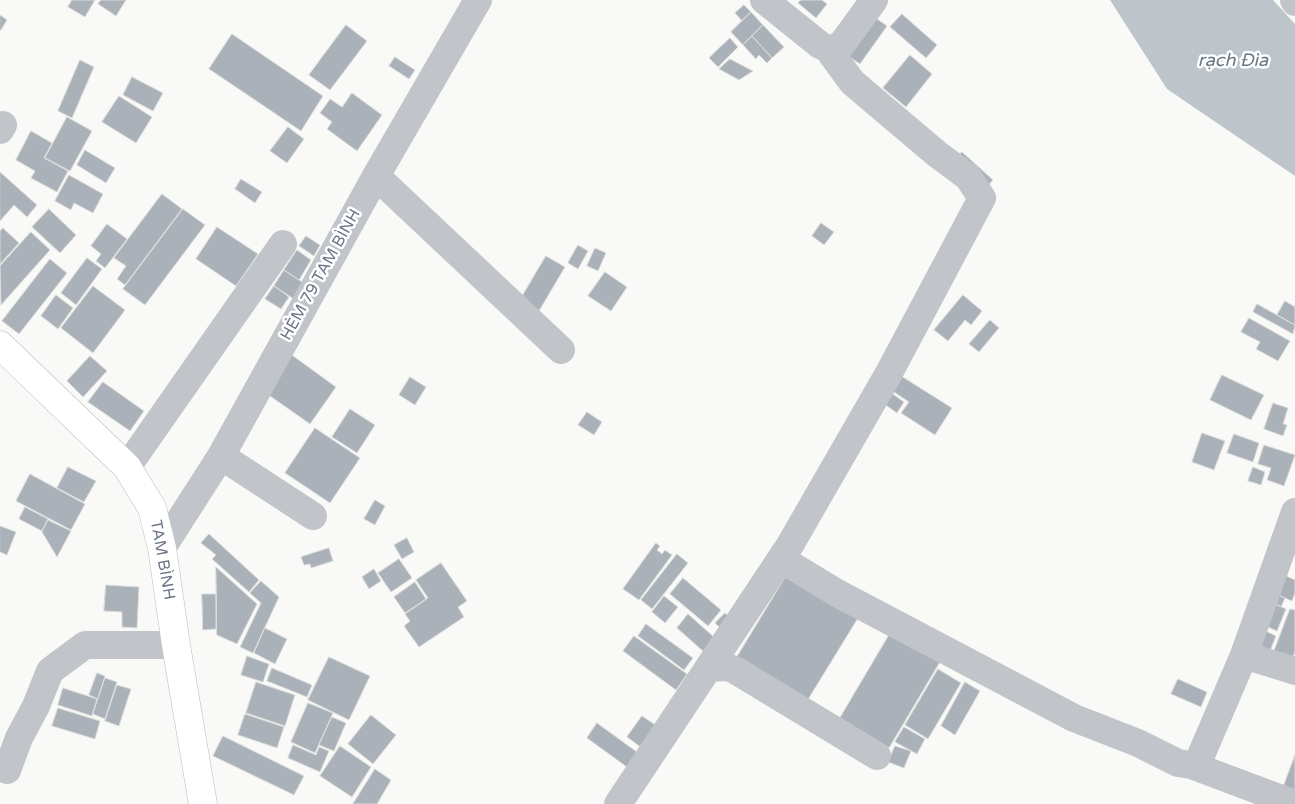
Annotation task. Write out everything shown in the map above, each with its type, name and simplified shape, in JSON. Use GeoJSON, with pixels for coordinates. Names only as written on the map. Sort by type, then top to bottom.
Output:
{"type":"FeatureCollection","features":[{"type":"Feature","properties":{"kind":"main road","name":"TAM BÌNH"},"geometry":{"type":"LineString","coordinates":[[0,345],[127,467],[152,508],[162,548],[176,645],[203,804]]}},
{"type":"Feature","properties":{"kind":"street","name":"HẺM 79 TAM BÌNH"},"geometry":{"type":"LineString","coordinates":[[162,548],[221,456],[376,176],[478,0]]}},
{"type":"Feature","properties":{"kind":"street"},"geometry":{"type":"LineString","coordinates":[[618,804],[781,559],[889,373],[982,198],[968,177],[852,82],[828,50],[764,0]]}},
{"type":"Feature","properties":{"kind":"street"},"geometry":{"type":"LineString","coordinates":[[828,50],[842,44],[874,0]]}},
{"type":"Feature","properties":{"kind":"street"},"geometry":{"type":"LineString","coordinates":[[376,176],[562,350]]}},
{"type":"Feature","properties":{"kind":"street"},"geometry":{"type":"LineString","coordinates":[[127,467],[283,244]]}},
{"type":"Feature","properties":{"kind":"street"},"geometry":{"type":"LineString","coordinates":[[221,456],[313,516]]}},
{"type":"Feature","properties":{"kind":"street"},"geometry":{"type":"LineString","coordinates":[[1191,765],[1199,760],[1244,655],[1295,512]]}},
{"type":"Feature","properties":{"kind":"street"},"geometry":{"type":"LineString","coordinates":[[781,559],[837,593],[1074,718],[1138,743],[1178,762],[1191,765],[1295,804]]}},
{"type":"Feature","properties":{"kind":"street"},"geometry":{"type":"LineString","coordinates":[[7,770],[18,738],[36,706],[50,671],[85,646],[176,645]]}},
{"type":"Feature","properties":{"kind":"street"},"geometry":{"type":"LineString","coordinates":[[1244,655],[1295,671]]}},
{"type":"Feature","properties":{"kind":"street"},"geometry":{"type":"LineString","coordinates":[[708,668],[726,667],[734,670],[878,756]]}},
{"type":"Feature","properties":{"kind":"water","name":"rạch Đìa"},"geometry":{"type":"Polygon","coordinates":[[[1110,0],[1273,0],[1295,24],[1295,176],[1167,89],[1110,0]]]}},
{"type":"Feature","properties":{"kind":"building"},"geometry":{"type":"Polygon","coordinates":[[[72,0],[95,0],[85,17],[68,7],[72,0]]]}},
{"type":"Feature","properties":{"kind":"building"},"geometry":{"type":"Polygon","coordinates":[[[101,0],[126,0],[116,16],[98,4],[101,0]]]}},
{"type":"Feature","properties":{"kind":"building"},"geometry":{"type":"Polygon","coordinates":[[[801,0],[822,0],[827,4],[816,18],[798,3],[801,0]]]}},
{"type":"Feature","properties":{"kind":"building"},"geometry":{"type":"Polygon","coordinates":[[[744,5],[751,12],[742,21],[735,13],[744,5]]]}},
{"type":"Feature","properties":{"kind":"building"},"geometry":{"type":"Polygon","coordinates":[[[751,12],[763,25],[743,45],[731,32],[751,12]]]}},
{"type":"Feature","properties":{"kind":"building"},"geometry":{"type":"Polygon","coordinates":[[[870,14],[887,26],[860,64],[844,53],[870,14]]]}},
{"type":"Feature","properties":{"kind":"building"},"geometry":{"type":"Polygon","coordinates":[[[902,14],[937,45],[926,58],[890,27],[902,14]]]}},
{"type":"Feature","properties":{"kind":"building"},"geometry":{"type":"Polygon","coordinates":[[[0,15],[7,20],[1,30],[0,30],[0,15]]]}},
{"type":"Feature","properties":{"kind":"building"},"geometry":{"type":"Polygon","coordinates":[[[346,25],[367,41],[330,90],[309,75],[346,25]]]}},
{"type":"Feature","properties":{"kind":"building"},"geometry":{"type":"Polygon","coordinates":[[[763,25],[784,47],[772,58],[752,36],[763,25]]]}},
{"type":"Feature","properties":{"kind":"building"},"geometry":{"type":"Polygon","coordinates":[[[232,34],[323,96],[301,131],[209,69],[232,34]]]}},
{"type":"Feature","properties":{"kind":"building"},"geometry":{"type":"Polygon","coordinates":[[[752,36],[772,58],[767,63],[759,55],[756,59],[743,45],[752,36]]]}},
{"type":"Feature","properties":{"kind":"building"},"geometry":{"type":"Polygon","coordinates":[[[730,38],[738,47],[718,67],[709,58],[730,38]]]}},
{"type":"Feature","properties":{"kind":"building"},"geometry":{"type":"Polygon","coordinates":[[[910,55],[932,74],[906,107],[883,88],[910,55]]]}},
{"type":"Feature","properties":{"kind":"building"},"geometry":{"type":"Polygon","coordinates":[[[395,57],[415,70],[409,79],[389,66],[395,57]]]}},
{"type":"Feature","properties":{"kind":"building"},"geometry":{"type":"Polygon","coordinates":[[[730,59],[753,71],[739,80],[719,69],[730,59]]]}},
{"type":"Feature","properties":{"kind":"building"},"geometry":{"type":"Polygon","coordinates":[[[80,60],[94,67],[72,118],[58,111],[80,60]]]}},
{"type":"Feature","properties":{"kind":"building"},"geometry":{"type":"Polygon","coordinates":[[[132,77],[163,93],[153,111],[123,95],[132,77]]]}},
{"type":"Feature","properties":{"kind":"building"},"geometry":{"type":"Polygon","coordinates":[[[352,93],[382,115],[357,151],[327,129],[332,122],[320,113],[330,99],[342,107],[352,93]]]}},
{"type":"Feature","properties":{"kind":"building"},"geometry":{"type":"Polygon","coordinates":[[[119,96],[152,117],[136,143],[102,122],[119,96]]]}},
{"type":"Feature","properties":{"kind":"building"},"geometry":{"type":"Polygon","coordinates":[[[67,117],[92,131],[70,171],[45,158],[67,117]]]}},
{"type":"Feature","properties":{"kind":"building"},"geometry":{"type":"Polygon","coordinates":[[[288,127],[304,139],[287,163],[270,151],[288,127]]]}},
{"type":"Feature","properties":{"kind":"building"},"geometry":{"type":"Polygon","coordinates":[[[31,131],[52,143],[44,158],[68,171],[57,192],[31,178],[35,171],[16,160],[31,131]]]}},
{"type":"Feature","properties":{"kind":"building"},"geometry":{"type":"Polygon","coordinates":[[[85,150],[115,168],[106,183],[77,165],[85,150]]]}},
{"type":"Feature","properties":{"kind":"building"},"geometry":{"type":"Polygon","coordinates":[[[962,152],[993,180],[985,189],[954,160],[962,152]]]}},
{"type":"Feature","properties":{"kind":"building"},"geometry":{"type":"Polygon","coordinates":[[[0,172],[37,205],[27,217],[14,205],[0,221],[0,172]]]}},
{"type":"Feature","properties":{"kind":"building"},"geometry":{"type":"Polygon","coordinates":[[[69,175],[103,194],[93,213],[74,203],[71,210],[55,201],[69,175]]]}},
{"type":"Feature","properties":{"kind":"building"},"geometry":{"type":"Polygon","coordinates":[[[241,179],[262,192],[255,203],[235,189],[241,179]]]}},
{"type":"Feature","properties":{"kind":"building"},"geometry":{"type":"Polygon","coordinates":[[[162,194],[182,209],[125,285],[117,279],[126,266],[114,258],[162,194]]]}},
{"type":"Feature","properties":{"kind":"building"},"geometry":{"type":"Polygon","coordinates":[[[49,209],[76,235],[60,253],[32,227],[49,209]]]}},
{"type":"Feature","properties":{"kind":"building"},"geometry":{"type":"Polygon","coordinates":[[[183,209],[205,225],[145,305],[123,289],[183,209]]]}},
{"type":"Feature","properties":{"kind":"building"},"geometry":{"type":"Polygon","coordinates":[[[821,223],[834,232],[824,245],[812,236],[821,223]]]}},
{"type":"Feature","properties":{"kind":"building"},"geometry":{"type":"Polygon","coordinates":[[[107,224],[127,239],[105,268],[96,261],[101,254],[91,246],[107,224]]]}},
{"type":"Feature","properties":{"kind":"building"},"geometry":{"type":"Polygon","coordinates":[[[217,227],[258,254],[236,286],[196,259],[217,227]]]}},
{"type":"Feature","properties":{"kind":"building"},"geometry":{"type":"Polygon","coordinates":[[[3,228],[19,243],[0,264],[0,231],[3,228]]]}},
{"type":"Feature","properties":{"kind":"building"},"geometry":{"type":"Polygon","coordinates":[[[31,232],[50,250],[1,305],[0,266],[31,232]]]}},
{"type":"Feature","properties":{"kind":"building"},"geometry":{"type":"Polygon","coordinates":[[[306,236],[320,245],[314,256],[299,246],[306,236]]]}},
{"type":"Feature","properties":{"kind":"building"},"geometry":{"type":"Polygon","coordinates":[[[578,245],[588,251],[578,269],[568,263],[578,245]]]}},
{"type":"Feature","properties":{"kind":"building"},"geometry":{"type":"Polygon","coordinates":[[[595,248],[606,253],[598,271],[587,266],[595,248]]]}},
{"type":"Feature","properties":{"kind":"building"},"geometry":{"type":"Polygon","coordinates":[[[297,250],[311,260],[299,280],[284,270],[297,250]]]}},
{"type":"Feature","properties":{"kind":"building"},"geometry":{"type":"Polygon","coordinates":[[[546,256],[565,267],[536,316],[517,305],[546,256]]]}},
{"type":"Feature","properties":{"kind":"building"},"geometry":{"type":"Polygon","coordinates":[[[87,258],[102,269],[76,305],[61,293],[87,258]]]}},
{"type":"Feature","properties":{"kind":"building"},"geometry":{"type":"Polygon","coordinates":[[[50,259],[67,273],[19,334],[2,321],[50,259]]]}},
{"type":"Feature","properties":{"kind":"building"},"geometry":{"type":"Polygon","coordinates":[[[284,270],[305,284],[294,299],[274,286],[284,270]]]}},
{"type":"Feature","properties":{"kind":"building"},"geometry":{"type":"Polygon","coordinates":[[[605,272],[627,287],[611,311],[588,296],[605,272]]]}},
{"type":"Feature","properties":{"kind":"building"},"geometry":{"type":"Polygon","coordinates":[[[93,286],[125,310],[93,353],[61,328],[93,286]]]}},
{"type":"Feature","properties":{"kind":"building"},"geometry":{"type":"Polygon","coordinates":[[[274,286],[289,297],[281,309],[265,299],[274,286]]]}},
{"type":"Feature","properties":{"kind":"building"},"geometry":{"type":"Polygon","coordinates":[[[56,295],[73,308],[58,329],[41,316],[56,295]]]}},
{"type":"Feature","properties":{"kind":"building"},"geometry":{"type":"Polygon","coordinates":[[[963,295],[982,311],[971,325],[965,320],[948,341],[934,330],[963,295]]]}},
{"type":"Feature","properties":{"kind":"building"},"geometry":{"type":"Polygon","coordinates":[[[1285,301],[1295,307],[1295,325],[1277,315],[1285,301]]]}},
{"type":"Feature","properties":{"kind":"building"},"geometry":{"type":"Polygon","coordinates":[[[1257,304],[1295,325],[1293,334],[1253,312],[1257,304]]]}},
{"type":"Feature","properties":{"kind":"building"},"geometry":{"type":"Polygon","coordinates":[[[1249,318],[1290,341],[1278,361],[1256,349],[1260,342],[1241,332],[1249,318]]]}},
{"type":"Feature","properties":{"kind":"building"},"geometry":{"type":"Polygon","coordinates":[[[990,320],[999,328],[979,352],[969,344],[990,320]]]}},
{"type":"Feature","properties":{"kind":"building"},"geometry":{"type":"Polygon","coordinates":[[[289,353],[336,387],[310,424],[263,391],[289,353]]]}},
{"type":"Feature","properties":{"kind":"building"},"geometry":{"type":"Polygon","coordinates":[[[90,356],[107,371],[83,397],[67,381],[90,356]]]}},
{"type":"Feature","properties":{"kind":"building"},"geometry":{"type":"Polygon","coordinates":[[[898,374],[952,408],[935,435],[901,413],[909,402],[888,388],[898,374]]]}},
{"type":"Feature","properties":{"kind":"building"},"geometry":{"type":"Polygon","coordinates":[[[1222,375],[1264,395],[1251,420],[1210,400],[1222,375]]]}},
{"type":"Feature","properties":{"kind":"building"},"geometry":{"type":"Polygon","coordinates":[[[410,377],[426,387],[415,405],[399,395],[410,377]]]}},
{"type":"Feature","properties":{"kind":"building"},"geometry":{"type":"Polygon","coordinates":[[[103,382],[144,411],[130,431],[88,402],[103,382]]]}},
{"type":"Feature","properties":{"kind":"building"},"geometry":{"type":"Polygon","coordinates":[[[887,390],[904,402],[897,413],[880,401],[887,390]]]}},
{"type":"Feature","properties":{"kind":"building"},"geometry":{"type":"Polygon","coordinates":[[[1273,403],[1288,408],[1283,424],[1287,425],[1283,436],[1264,429],[1273,403]]]}},
{"type":"Feature","properties":{"kind":"building"},"geometry":{"type":"Polygon","coordinates":[[[350,409],[375,425],[357,453],[332,437],[350,409]]]}},
{"type":"Feature","properties":{"kind":"building"},"geometry":{"type":"Polygon","coordinates":[[[587,412],[602,422],[594,435],[578,425],[587,412]]]}},
{"type":"Feature","properties":{"kind":"building"},"geometry":{"type":"Polygon","coordinates":[[[315,428],[360,458],[330,503],[285,473],[315,428]]]}},
{"type":"Feature","properties":{"kind":"building"},"geometry":{"type":"Polygon","coordinates":[[[1202,433],[1225,441],[1214,470],[1192,462],[1202,433]]]}},
{"type":"Feature","properties":{"kind":"building"},"geometry":{"type":"Polygon","coordinates":[[[1234,434],[1259,443],[1253,462],[1227,453],[1234,434]]]}},
{"type":"Feature","properties":{"kind":"building"},"geometry":{"type":"Polygon","coordinates":[[[1264,445],[1295,455],[1284,486],[1267,480],[1271,468],[1258,464],[1264,445]]]}},
{"type":"Feature","properties":{"kind":"building"},"geometry":{"type":"Polygon","coordinates":[[[68,467],[96,481],[84,502],[57,488],[68,467]]]}},
{"type":"Feature","properties":{"kind":"building"},"geometry":{"type":"Polygon","coordinates":[[[1253,467],[1265,472],[1261,485],[1248,481],[1253,467]]]}},
{"type":"Feature","properties":{"kind":"building"},"geometry":{"type":"Polygon","coordinates":[[[30,474],[85,504],[71,530],[16,501],[30,474]]]}},
{"type":"Feature","properties":{"kind":"building"},"geometry":{"type":"Polygon","coordinates":[[[375,500],[385,506],[375,525],[364,519],[375,500]]]}},
{"type":"Feature","properties":{"kind":"building"},"geometry":{"type":"Polygon","coordinates":[[[25,507],[48,519],[42,531],[19,519],[25,507]]]}},
{"type":"Feature","properties":{"kind":"building"},"geometry":{"type":"Polygon","coordinates":[[[48,520],[71,531],[57,557],[42,532],[48,520]]]}},
{"type":"Feature","properties":{"kind":"building"},"geometry":{"type":"Polygon","coordinates":[[[0,526],[16,532],[7,555],[0,552],[0,526]]]}},
{"type":"Feature","properties":{"kind":"building"},"geometry":{"type":"Polygon","coordinates":[[[209,534],[259,580],[249,592],[212,559],[216,555],[201,543],[209,534]]]}},
{"type":"Feature","properties":{"kind":"building"},"geometry":{"type":"Polygon","coordinates":[[[407,538],[414,552],[402,559],[394,545],[407,538]]]}},
{"type":"Feature","properties":{"kind":"building"},"geometry":{"type":"Polygon","coordinates":[[[656,543],[660,546],[657,550],[662,554],[665,550],[672,555],[639,600],[623,589],[656,543]]]}},
{"type":"Feature","properties":{"kind":"building"},"geometry":{"type":"Polygon","coordinates":[[[329,548],[333,561],[311,568],[310,564],[304,565],[301,557],[329,548]]]}},
{"type":"Feature","properties":{"kind":"building"},"geometry":{"type":"Polygon","coordinates":[[[677,554],[688,563],[652,609],[641,600],[677,554]]]}},
{"type":"Feature","properties":{"kind":"building"},"geometry":{"type":"Polygon","coordinates":[[[399,559],[412,578],[391,592],[378,573],[399,559]]]}},
{"type":"Feature","properties":{"kind":"building"},"geometry":{"type":"Polygon","coordinates":[[[441,563],[467,601],[458,607],[464,617],[419,647],[404,626],[410,621],[405,614],[428,598],[416,580],[441,563]]]}},
{"type":"Feature","properties":{"kind":"building"},"geometry":{"type":"Polygon","coordinates":[[[216,567],[257,604],[237,644],[217,635],[216,567]]]}},
{"type":"Feature","properties":{"kind":"building"},"geometry":{"type":"Polygon","coordinates":[[[791,568],[858,618],[804,706],[734,662],[791,568]]]}},
{"type":"Feature","properties":{"kind":"building"},"geometry":{"type":"Polygon","coordinates":[[[374,569],[381,581],[369,589],[362,577],[374,569]]]}},
{"type":"Feature","properties":{"kind":"building"},"geometry":{"type":"Polygon","coordinates":[[[1279,573],[1295,580],[1295,593],[1292,601],[1271,592],[1279,573]]]}},
{"type":"Feature","properties":{"kind":"building"},"geometry":{"type":"Polygon","coordinates":[[[683,578],[721,610],[708,626],[670,594],[683,578]]]}},
{"type":"Feature","properties":{"kind":"building"},"geometry":{"type":"Polygon","coordinates":[[[261,581],[279,597],[253,653],[240,647],[261,603],[250,593],[261,581]]]}},
{"type":"Feature","properties":{"kind":"building"},"geometry":{"type":"Polygon","coordinates":[[[415,582],[426,599],[405,613],[394,597],[415,582]]]}},
{"type":"Feature","properties":{"kind":"building"},"geometry":{"type":"Polygon","coordinates":[[[106,585],[139,587],[137,628],[122,627],[122,612],[104,611],[106,585]]]}},
{"type":"Feature","properties":{"kind":"building"},"geometry":{"type":"Polygon","coordinates":[[[1271,592],[1285,598],[1281,607],[1267,600],[1271,592]]]}},
{"type":"Feature","properties":{"kind":"building"},"geometry":{"type":"Polygon","coordinates":[[[202,594],[216,594],[216,629],[203,630],[202,594]]]}},
{"type":"Feature","properties":{"kind":"building"},"geometry":{"type":"Polygon","coordinates":[[[664,596],[678,607],[665,623],[652,612],[664,596]]]}},
{"type":"Feature","properties":{"kind":"building"},"geometry":{"type":"Polygon","coordinates":[[[1267,600],[1286,609],[1277,631],[1257,622],[1267,600]]]}},
{"type":"Feature","properties":{"kind":"building"},"geometry":{"type":"Polygon","coordinates":[[[1290,609],[1295,610],[1295,651],[1292,661],[1273,654],[1290,609]]]}},
{"type":"Feature","properties":{"kind":"building"},"geometry":{"type":"Polygon","coordinates":[[[725,613],[734,620],[724,631],[715,623],[725,613]]]}},
{"type":"Feature","properties":{"kind":"building"},"geometry":{"type":"Polygon","coordinates":[[[688,614],[715,638],[704,652],[677,628],[688,614]]]}},
{"type":"Feature","properties":{"kind":"building"},"geometry":{"type":"Polygon","coordinates":[[[646,624],[693,658],[684,670],[638,636],[646,624]]]}},
{"type":"Feature","properties":{"kind":"building"},"geometry":{"type":"Polygon","coordinates":[[[895,625],[944,655],[889,748],[840,718],[895,625]]]}},
{"type":"Feature","properties":{"kind":"building"},"geometry":{"type":"Polygon","coordinates":[[[1257,627],[1276,636],[1270,651],[1250,643],[1257,627]]]}},
{"type":"Feature","properties":{"kind":"building"},"geometry":{"type":"Polygon","coordinates":[[[265,628],[287,639],[275,664],[254,653],[265,628]]]}},
{"type":"Feature","properties":{"kind":"building"},"geometry":{"type":"Polygon","coordinates":[[[634,636],[687,674],[676,690],[623,651],[634,636]]]}},
{"type":"Feature","properties":{"kind":"building"},"geometry":{"type":"Polygon","coordinates":[[[247,656],[269,664],[263,682],[241,675],[247,656]]]}},
{"type":"Feature","properties":{"kind":"building"},"geometry":{"type":"Polygon","coordinates":[[[329,657],[370,676],[349,720],[308,700],[329,657]]]}},
{"type":"Feature","properties":{"kind":"building"},"geometry":{"type":"Polygon","coordinates":[[[272,668],[312,685],[307,697],[267,681],[272,668]]]}},
{"type":"Feature","properties":{"kind":"building"},"geometry":{"type":"Polygon","coordinates":[[[938,669],[961,683],[928,739],[905,725],[938,669]]]}},
{"type":"Feature","properties":{"kind":"building"},"geometry":{"type":"Polygon","coordinates":[[[97,673],[105,676],[98,699],[89,695],[97,673]]]}},
{"type":"Feature","properties":{"kind":"building"},"geometry":{"type":"Polygon","coordinates":[[[105,678],[117,682],[105,719],[93,714],[105,678]]]}},
{"type":"Feature","properties":{"kind":"building"},"geometry":{"type":"Polygon","coordinates":[[[1178,679],[1207,692],[1201,707],[1171,694],[1178,679]]]}},
{"type":"Feature","properties":{"kind":"building"},"geometry":{"type":"Polygon","coordinates":[[[256,682],[295,695],[285,726],[246,713],[256,682]]]}},
{"type":"Feature","properties":{"kind":"building"},"geometry":{"type":"Polygon","coordinates":[[[965,682],[980,691],[955,735],[941,726],[965,682]]]}},
{"type":"Feature","properties":{"kind":"building"},"geometry":{"type":"Polygon","coordinates":[[[117,685],[131,689],[119,726],[105,721],[117,685]]]}},
{"type":"Feature","properties":{"kind":"building"},"geometry":{"type":"Polygon","coordinates":[[[63,688],[97,699],[92,716],[58,705],[63,688]]]}},
{"type":"Feature","properties":{"kind":"building"},"geometry":{"type":"Polygon","coordinates":[[[308,703],[333,713],[315,753],[291,742],[308,703]]]}},
{"type":"Feature","properties":{"kind":"building"},"geometry":{"type":"Polygon","coordinates":[[[58,708],[100,721],[95,739],[52,726],[58,708]]]}},
{"type":"Feature","properties":{"kind":"building"},"geometry":{"type":"Polygon","coordinates":[[[245,714],[284,727],[277,748],[238,735],[245,714]]]}},
{"type":"Feature","properties":{"kind":"building"},"geometry":{"type":"Polygon","coordinates":[[[371,715],[396,735],[373,764],[348,744],[371,715]]]}},
{"type":"Feature","properties":{"kind":"building"},"geometry":{"type":"Polygon","coordinates":[[[642,716],[657,726],[642,748],[627,737],[642,716]]]}},
{"type":"Feature","properties":{"kind":"building"},"geometry":{"type":"Polygon","coordinates":[[[332,717],[346,723],[334,751],[319,745],[332,717]]]}},
{"type":"Feature","properties":{"kind":"building"},"geometry":{"type":"Polygon","coordinates":[[[597,723],[641,755],[631,770],[587,738],[597,723]]]}},
{"type":"Feature","properties":{"kind":"building"},"geometry":{"type":"Polygon","coordinates":[[[904,727],[925,739],[917,754],[895,742],[904,727]]]}},
{"type":"Feature","properties":{"kind":"building"},"geometry":{"type":"Polygon","coordinates":[[[223,736],[304,776],[294,795],[213,756],[223,736]]]}},
{"type":"Feature","properties":{"kind":"building"},"geometry":{"type":"Polygon","coordinates":[[[293,745],[316,755],[319,747],[329,751],[320,772],[288,758],[293,745]]]}},
{"type":"Feature","properties":{"kind":"building"},"geometry":{"type":"Polygon","coordinates":[[[340,746],[371,767],[352,797],[320,776],[340,746]]]}},
{"type":"Feature","properties":{"kind":"building"},"geometry":{"type":"Polygon","coordinates":[[[895,746],[911,751],[904,768],[888,762],[895,746]]]}},
{"type":"Feature","properties":{"kind":"building"},"geometry":{"type":"Polygon","coordinates":[[[1295,755],[1295,804],[1277,804],[1295,755]]]}},
{"type":"Feature","properties":{"kind":"building"},"geometry":{"type":"Polygon","coordinates":[[[375,769],[391,780],[377,804],[353,804],[375,769]]]}}]}
